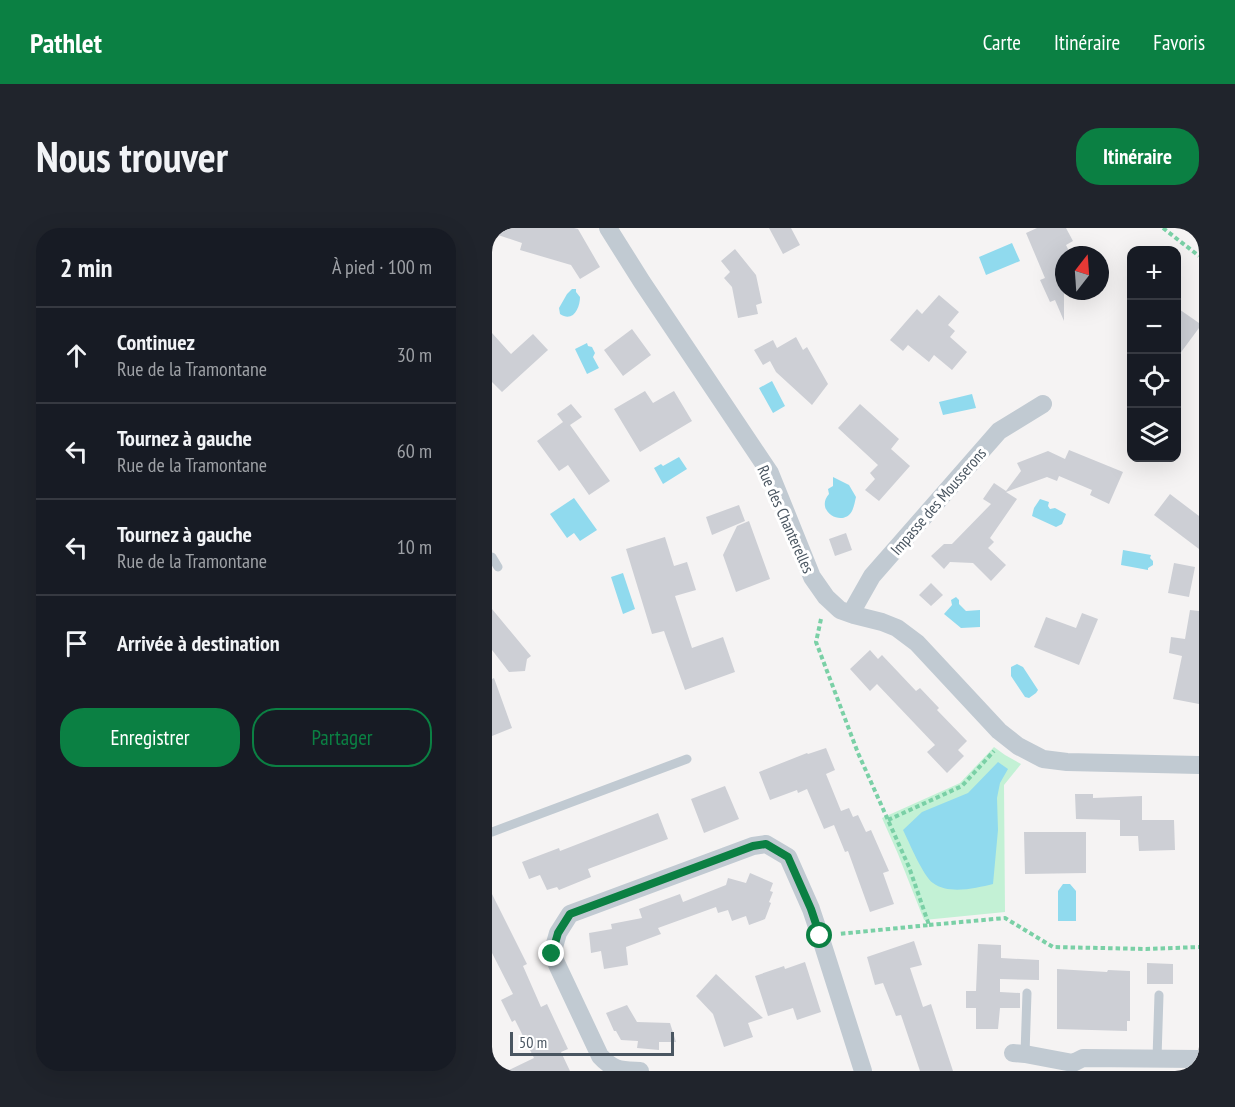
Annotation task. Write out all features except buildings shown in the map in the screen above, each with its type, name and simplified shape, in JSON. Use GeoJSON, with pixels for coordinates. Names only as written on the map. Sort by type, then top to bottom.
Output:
{"type":"FeatureCollection","features":[{"type":"Feature","properties":{"kind":"street","name":"Rue des Chanterelles"},"geometry":{"type":"LineString","coordinates":[[608,228],[770,473],[812,577],[826,597],[840,610],[897,628],[917,643],[999,731],[1018,746],[1042,759],[1067,762],[1199,765]]}},
{"type":"Feature","properties":{"kind":"street","name":"Impasse des Mousserons"},"geometry":{"type":"LineString","coordinates":[[854,615],[855,606],[872,576],[999,431],[1043,404]]}},
{"type":"Feature","properties":{"kind":"street"},"geometry":{"type":"LineString","coordinates":[[640,1071],[619,1070],[609,1066],[600,1056],[552,954],[558,933],[570,914],[753,846],[766,844],[788,857],[811,909],[863,1071]]}},
{"type":"Feature","properties":{"kind":"street"},"geometry":{"type":"LineString","coordinates":[[1019,1053],[1072,1067],[1083,1058],[1199,1059]]}},
{"type":"Feature","properties":{"kind":"lane"},"geometry":{"type":"LineString","coordinates":[[492,557],[498,567]]}},
{"type":"Feature","properties":{"kind":"lane"},"geometry":{"type":"LineString","coordinates":[[492,832],[687,759]]}},
{"type":"Feature","properties":{"kind":"lane"},"geometry":{"type":"LineString","coordinates":[[1019,1053],[1027,993]]}},
{"type":"Feature","properties":{"kind":"lane"},"geometry":{"type":"LineString","coordinates":[[1157,1058],[1159,995]]}},
{"type":"Feature","properties":{"kind":"path"},"geometry":{"type":"LineString","coordinates":[[1163,228],[1199,256]]}},
{"type":"Feature","properties":{"kind":"path"},"geometry":{"type":"LineString","coordinates":[[826,597],[816,642],[858,753],[909,867],[929,925]]}},
{"type":"Feature","properties":{"kind":"path"},"geometry":{"type":"LineString","coordinates":[[888,820],[962,786],[1007,737]]}},
{"type":"Feature","properties":{"kind":"path"},"geometry":{"type":"LineString","coordinates":[[820,936],[1005,918],[1053,947],[1146,949],[1199,947]]}},
{"type":"Feature","properties":{"kind":"green space"},"geometry":{"type":"Polygon","coordinates":[[[994,747],[1021,764],[1004,785],[1005,912],[924,920],[882,818],[960,783],[994,747]]]}},
{"type":"Feature","properties":{"kind":"water"},"geometry":{"type":"Polygon","coordinates":[[[1012,243],[1020,261],[986,275],[979,257],[1012,243]]]}},
{"type":"Feature","properties":{"kind":"water"},"geometry":{"type":"Polygon","coordinates":[[[572,289],[576,289],[580,297],[579,306],[569,317],[560,314],[559,308],[572,289]]]}},
{"type":"Feature","properties":{"kind":"water"},"geometry":{"type":"Polygon","coordinates":[[[587,343],[595,353],[593,357],[599,368],[587,374],[575,349],[587,343]]]}},
{"type":"Feature","properties":{"kind":"water"},"geometry":{"type":"Polygon","coordinates":[[[772,381],[785,406],[773,413],[759,388],[772,381]]]}},
{"type":"Feature","properties":{"kind":"water"},"geometry":{"type":"Polygon","coordinates":[[[972,394],[976,408],[943,415],[939,402],[972,394]]]}},
{"type":"Feature","properties":{"kind":"water"},"geometry":{"type":"Polygon","coordinates":[[[679,457],[687,469],[663,484],[654,468],[679,457]]]}},
{"type":"Feature","properties":{"kind":"water"},"geometry":{"type":"Polygon","coordinates":[[[833,477],[849,485],[856,497],[852,511],[848,516],[842,518],[832,515],[825,506],[825,500],[829,494],[828,489],[833,486],[833,477]]]}},
{"type":"Feature","properties":{"kind":"water"},"geometry":{"type":"Polygon","coordinates":[[[574,498],[597,530],[580,541],[574,533],[567,538],[550,514],[574,498]]]}},
{"type":"Feature","properties":{"kind":"water"},"geometry":{"type":"Polygon","coordinates":[[[1040,499],[1049,502],[1050,509],[1055,508],[1066,514],[1062,524],[1056,527],[1032,516],[1040,499]]]}},
{"type":"Feature","properties":{"kind":"water"},"geometry":{"type":"Polygon","coordinates":[[[1123,550],[1151,555],[1153,565],[1148,570],[1121,565],[1123,550]]]}},
{"type":"Feature","properties":{"kind":"water"},"geometry":{"type":"Polygon","coordinates":[[[623,573],[635,609],[623,614],[611,577],[623,573]]]}},
{"type":"Feature","properties":{"kind":"water"},"geometry":{"type":"Polygon","coordinates":[[[956,597],[966,611],[980,610],[980,627],[961,628],[944,614],[952,605],[951,600],[956,597]]]}},
{"type":"Feature","properties":{"kind":"water"},"geometry":{"type":"Polygon","coordinates":[[[1017,664],[1023,667],[1038,690],[1029,698],[1025,697],[1011,676],[1011,667],[1017,664]]]}},
{"type":"Feature","properties":{"kind":"water"},"geometry":{"type":"Polygon","coordinates":[[[998,762],[1008,769],[1000,783],[997,798],[998,830],[993,884],[955,890],[939,887],[925,873],[903,830],[922,812],[968,793],[998,762]]]}},
{"type":"Feature","properties":{"kind":"water"},"geometry":{"type":"Polygon","coordinates":[[[1063,884],[1070,884],[1076,891],[1076,921],[1058,921],[1058,891],[1063,884]]]}},
{"type":"Feature","properties":{"kind":"route"},"geometry":{"type":"LineString","coordinates":[[552,954],[558,933],[570,914],[753,846],[766,844],[788,857],[820,936]]}}]}
